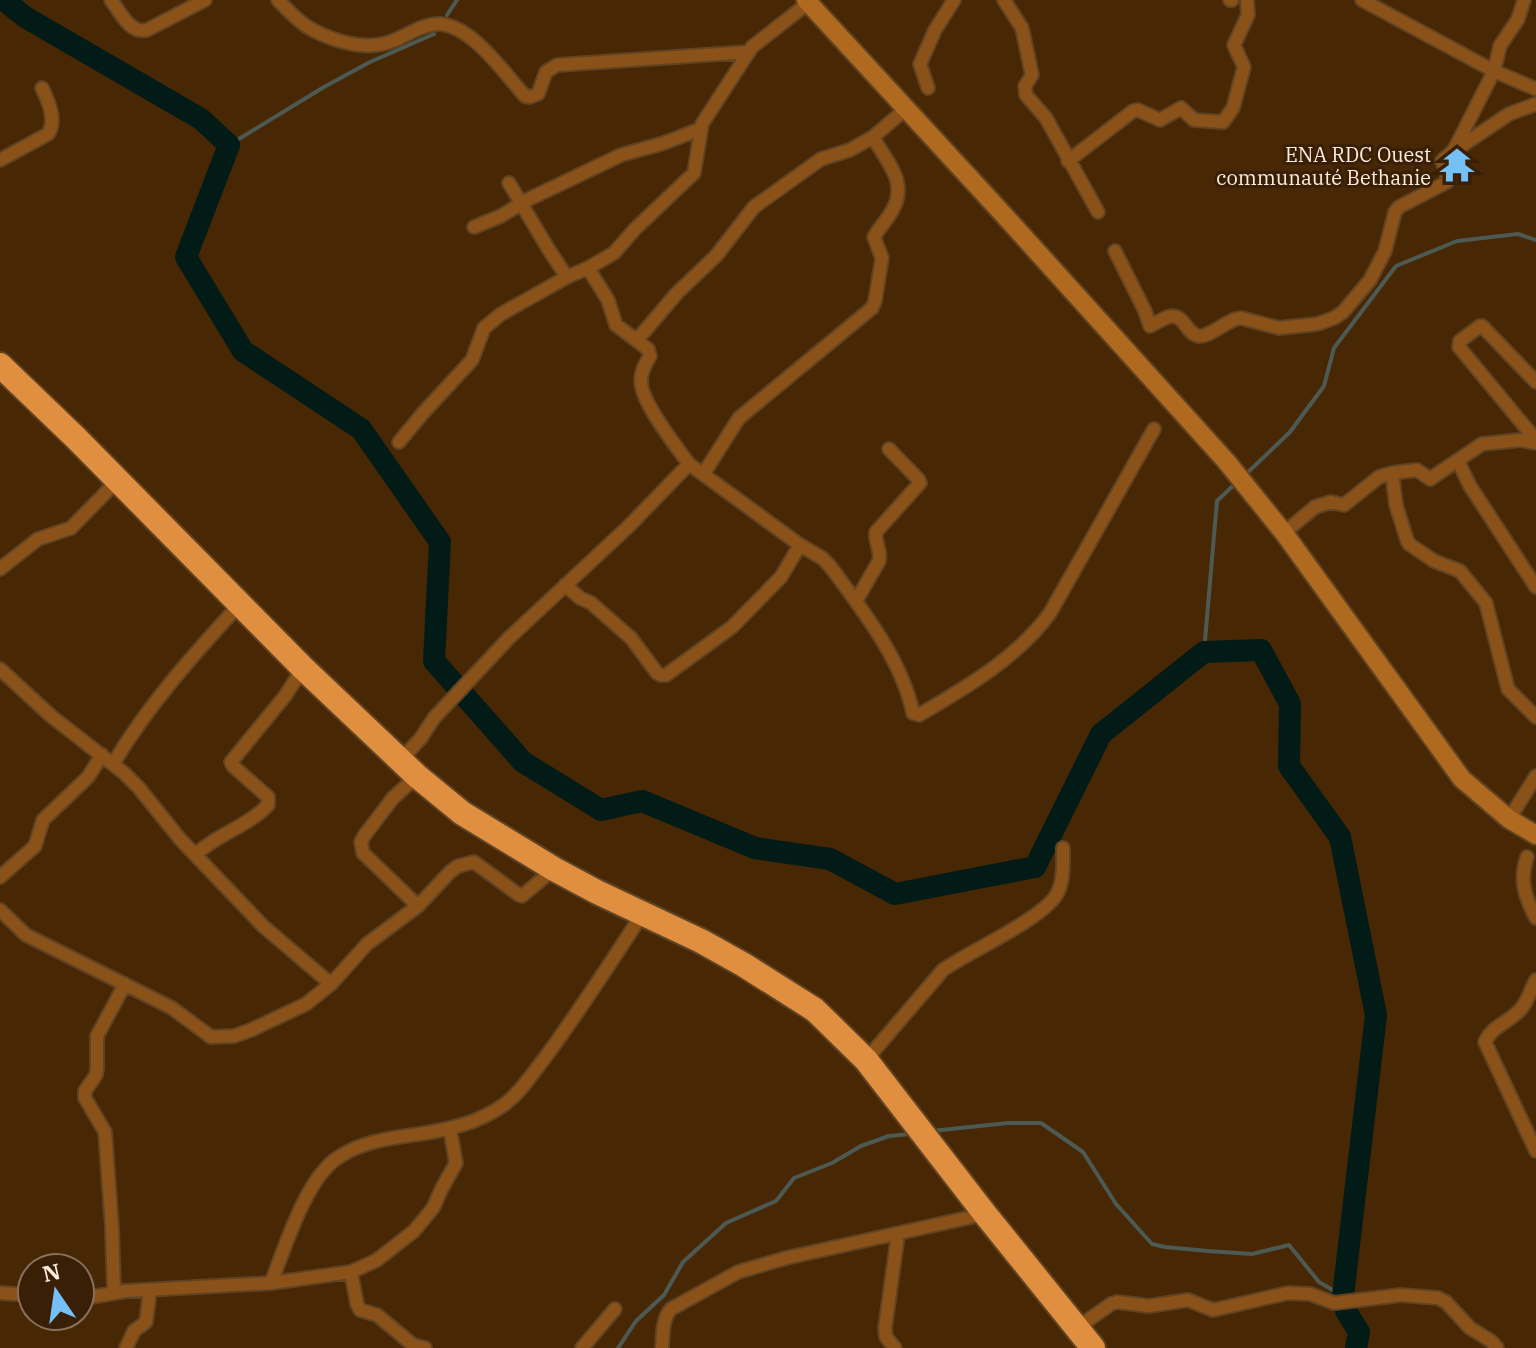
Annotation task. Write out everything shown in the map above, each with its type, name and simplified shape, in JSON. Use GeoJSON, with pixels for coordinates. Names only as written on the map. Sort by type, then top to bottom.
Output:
{"type":"FeatureCollection","features":[{"type":"Feature","properties":{"kind":"highway"},"geometry":{"type":"LineString","coordinates":[[0,365],[303,668],[409,768],[462,813],[554,869],[722,953],[802,1001],[833,1026],[866,1060],[1093,1348]]}},
{"type":"Feature","properties":{"kind":"main road"},"geometry":{"type":"LineString","coordinates":[[808,1],[1226,461],[1284,533],[1462,779],[1509,819],[1536,835]]}},
{"type":"Feature","properties":{"kind":"street"},"geometry":{"type":"LineString","coordinates":[[111,0],[133,29],[140,31],[205,0]]}},
{"type":"Feature","properties":{"kind":"street"},"geometry":{"type":"LineString","coordinates":[[278,0],[310,29],[356,45],[376,46],[392,42],[428,25],[441,24],[456,29],[476,41],[529,97],[538,94],[546,72],[557,65],[749,52]]}},
{"type":"Feature","properties":{"kind":"street"},"geometry":{"type":"LineString","coordinates":[[928,88],[920,64],[935,30],[954,0]]}},
{"type":"Feature","properties":{"kind":"street"},"geometry":{"type":"LineString","coordinates":[[1004,0],[1022,28],[1032,75],[1025,86],[1026,95],[1046,118],[1098,212]]}},
{"type":"Feature","properties":{"kind":"street"},"geometry":{"type":"LineString","coordinates":[[1068,161],[1133,111],[1138,110],[1162,120],[1181,108],[1194,120],[1223,122],[1233,108],[1244,67],[1234,45],[1248,15],[1247,0]]}},
{"type":"Feature","properties":{"kind":"street"},"geometry":{"type":"LineString","coordinates":[[1363,0],[1494,71],[1536,89]]}},
{"type":"Feature","properties":{"kind":"street"},"geometry":{"type":"LineString","coordinates":[[1454,150],[1494,71],[1500,46],[1518,19],[1524,0]]}},
{"type":"Feature","properties":{"kind":"street"},"geometry":{"type":"LineString","coordinates":[[399,442],[472,360],[484,328],[501,314],[614,253],[694,173],[700,129],[752,47],[808,1]]}},
{"type":"Feature","properties":{"kind":"street"},"geometry":{"type":"LineString","coordinates":[[0,160],[52,129],[42,88]]}},
{"type":"Feature","properties":{"kind":"street"},"geometry":{"type":"LineString","coordinates":[[1115,251],[1150,326],[1174,316],[1199,336],[1241,318],[1279,328],[1317,324],[1343,312],[1370,280],[1385,251],[1399,207],[1447,182],[1442,161],[1509,114],[1536,104]]}},
{"type":"Feature","properties":{"kind":"street"},"geometry":{"type":"LineString","coordinates":[[637,340],[677,293],[716,256],[754,207],[821,159],[850,150],[873,137],[907,108]]}},
{"type":"Feature","properties":{"kind":"street"},"geometry":{"type":"LineString","coordinates":[[474,227],[621,155],[700,129]]}},
{"type":"Feature","properties":{"kind":"street"},"geometry":{"type":"LineString","coordinates":[[704,473],[739,418],[872,308],[882,265],[874,237],[894,209],[899,190],[894,172],[873,137]]}},
{"type":"Feature","properties":{"kind":"street"},"geometry":{"type":"LineString","coordinates":[[509,183],[567,277]]}},
{"type":"Feature","properties":{"kind":"street"},"geometry":{"type":"LineString","coordinates":[[588,268],[608,300],[616,325],[648,349],[650,356],[641,375],[641,385],[666,433],[689,464],[830,566],[879,635],[905,683],[913,713],[919,715],[993,669],[1042,624],[1154,429]]}},
{"type":"Feature","properties":{"kind":"street"},"geometry":{"type":"LineString","coordinates":[[1536,382],[1482,326],[1459,344],[1536,442]]}},
{"type":"Feature","properties":{"kind":"street"},"geometry":{"type":"LineString","coordinates":[[1284,533],[1315,507],[1331,502],[1344,505],[1379,477],[1417,470],[1430,479],[1485,443],[1515,440],[1536,442]]}},
{"type":"Feature","properties":{"kind":"street"},"geometry":{"type":"LineString","coordinates":[[856,601],[879,561],[876,532],[920,483],[889,449]]}},
{"type":"Feature","properties":{"kind":"street"},"geometry":{"type":"LineString","coordinates":[[1458,461],[1470,486],[1536,587]]}},
{"type":"Feature","properties":{"kind":"street"},"geometry":{"type":"LineString","coordinates":[[418,906],[363,853],[361,842],[409,768],[421,738],[434,718],[519,629],[630,525],[689,464]]}},
{"type":"Feature","properties":{"kind":"street"},"geometry":{"type":"LineString","coordinates":[[1392,473],[1396,505],[1409,544],[1434,561],[1463,573],[1486,603],[1508,689],[1536,717]]}},
{"type":"Feature","properties":{"kind":"street"},"geometry":{"type":"LineString","coordinates":[[0,569],[35,541],[71,528],[118,480]]}},
{"type":"Feature","properties":{"kind":"street"},"geometry":{"type":"LineString","coordinates":[[565,585],[631,638],[657,673],[666,675],[732,627],[781,577],[800,545]]}},
{"type":"Feature","properties":{"kind":"street"},"geometry":{"type":"LineString","coordinates":[[113,764],[133,730],[159,696],[240,604]]}},
{"type":"Feature","properties":{"kind":"street"},"geometry":{"type":"LineString","coordinates":[[195,855],[268,805],[268,797],[231,762],[285,696],[303,668]]}},
{"type":"Feature","properties":{"kind":"street"},"geometry":{"type":"LineString","coordinates":[[0,669],[51,716],[139,788],[195,855],[263,926],[331,984]]}},
{"type":"Feature","properties":{"kind":"street"},"geometry":{"type":"LineString","coordinates":[[0,877],[35,846],[43,820],[88,777],[102,755]]}},
{"type":"Feature","properties":{"kind":"street"},"geometry":{"type":"LineString","coordinates":[[1509,819],[1536,776]]}},
{"type":"Feature","properties":{"kind":"street"},"geometry":{"type":"LineString","coordinates":[[866,1060],[943,970],[1021,925],[1049,905],[1058,893],[1063,848]]}},
{"type":"Feature","properties":{"kind":"street"},"geometry":{"type":"LineString","coordinates":[[1527,857],[1523,867],[1523,886],[1536,918]]}},
{"type":"Feature","properties":{"kind":"street"},"geometry":{"type":"LineString","coordinates":[[0,910],[26,935],[172,1008],[215,1038],[234,1036],[306,1004],[331,984],[367,944],[418,906],[458,866],[469,862],[476,864],[522,896],[554,869]]}},
{"type":"Feature","properties":{"kind":"street"},"geometry":{"type":"LineString","coordinates":[[271,1283],[307,1195],[331,1162],[382,1139],[450,1129],[490,1114],[507,1103],[565,1031],[643,913]]}},
{"type":"Feature","properties":{"kind":"street"},"geometry":{"type":"LineString","coordinates":[[1536,980],[1520,1011],[1498,1025],[1485,1042],[1536,1151]]}},
{"type":"Feature","properties":{"kind":"street"},"geometry":{"type":"LineString","coordinates":[[114,1292],[105,1132],[85,1098],[85,1091],[96,1075],[97,1036],[125,984]]}},
{"type":"Feature","properties":{"kind":"street"},"geometry":{"type":"LineString","coordinates":[[96,1296],[271,1283],[351,1272],[377,1260],[403,1241],[433,1208],[456,1163],[450,1129]]}},
{"type":"Feature","properties":{"kind":"street"},"geometry":{"type":"LineString","coordinates":[[662,1348],[664,1322],[671,1309],[738,1272],[786,1258],[985,1214]]}},
{"type":"Feature","properties":{"kind":"street"},"geometry":{"type":"LineString","coordinates":[[895,1348],[886,1337],[885,1328],[898,1234]]}},
{"type":"Feature","properties":{"kind":"street"},"geometry":{"type":"LineString","coordinates":[[351,1272],[360,1310],[377,1315],[413,1345],[425,1348]]}},
{"type":"Feature","properties":{"kind":"street"},"geometry":{"type":"LineString","coordinates":[[126,1348],[134,1331],[146,1322],[150,1291]]}},
{"type":"Feature","properties":{"kind":"street"},"geometry":{"type":"LineString","coordinates":[[1077,1328],[1117,1302],[1149,1306],[1188,1300],[1209,1310],[1288,1293],[1310,1294],[1334,1303],[1401,1295],[1442,1299],[1470,1328],[1497,1348]]}},
{"type":"Feature","properties":{"kind":"street"},"geometry":{"type":"LineString","coordinates":[[582,1348],[615,1309]]}},
{"type":"Feature","properties":{"kind":"waterway"},"geometry":{"type":"LineString","coordinates":[[4,0],[25,17],[201,119],[229,145],[186,257],[243,351],[361,429],[440,542],[434,661],[523,762],[601,810],[642,801],[755,848],[830,859],[895,894],[1035,867],[1101,734],[1204,652],[1261,650],[1290,704],[1289,766],[1340,837],[1376,1015],[1343,1296],[1346,1311],[1359,1332],[1356,1348]]}},
{"type":"Feature","properties":{"kind":"waterway"},"geometry":{"type":"LineString","coordinates":[[447,15],[457,0]]}},
{"type":"Feature","properties":{"kind":"waterway"},"geometry":{"type":"LineString","coordinates":[[229,145],[370,62],[434,34]]}},
{"type":"Feature","properties":{"kind":"waterway"},"geometry":{"type":"LineString","coordinates":[[1244,476],[1290,432],[1324,386],[1334,348],[1396,266],[1457,241],[1518,234],[1536,240]]}},
{"type":"Feature","properties":{"kind":"waterway"},"geometry":{"type":"LineString","coordinates":[[1204,652],[1217,501],[1237,482]]}},
{"type":"Feature","properties":{"kind":"waterway"},"geometry":{"type":"LineString","coordinates":[[932,1131],[1008,1123],[1041,1123],[1083,1152],[1116,1204],[1152,1244],[1252,1254],[1289,1245],[1319,1282],[1343,1296]]}},
{"type":"Feature","properties":{"kind":"waterway"},"geometry":{"type":"LineString","coordinates":[[618,1348],[636,1321],[664,1295],[683,1262],[726,1223],[776,1201],[794,1178],[832,1163],[861,1146],[889,1136],[911,1134]]}},
{"type":"Feature","properties":{"kind":"place","name":"ENA RDC Ouest communauté Bethanie"},"geometry":{"type":"Point","coordinates":[1457,165]}}]}
